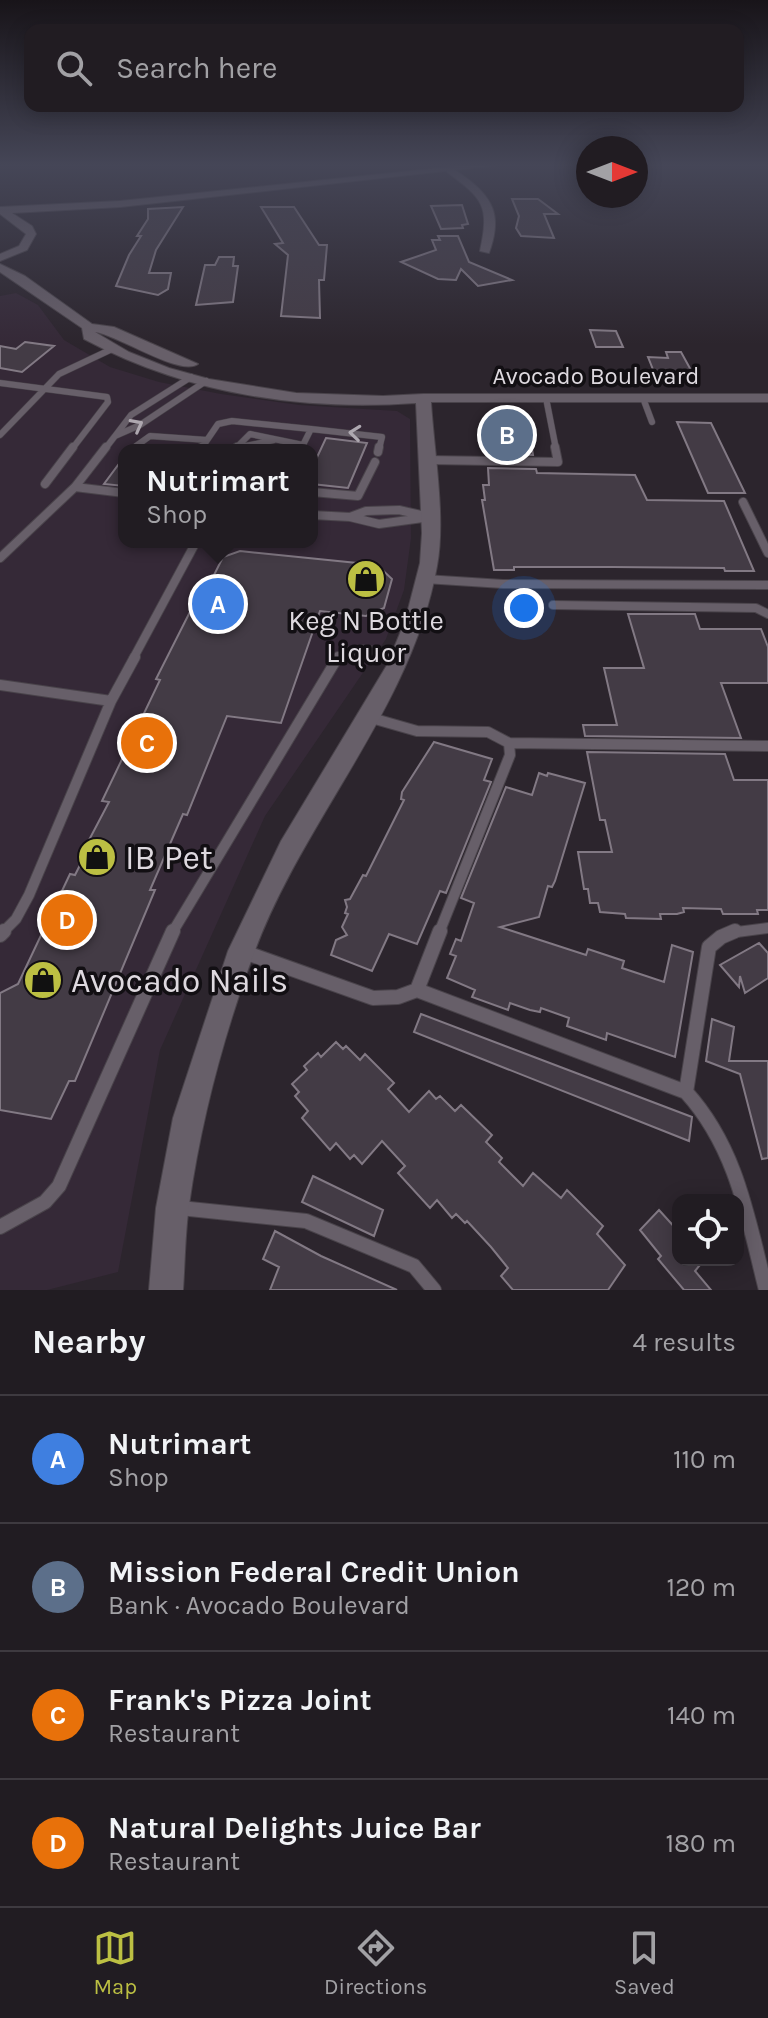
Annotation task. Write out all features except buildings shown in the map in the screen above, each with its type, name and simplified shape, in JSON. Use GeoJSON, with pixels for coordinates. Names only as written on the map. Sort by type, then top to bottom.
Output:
{"type":"FeatureCollection","features":[{"type":"Feature","properties":{"kind":"main road"},"geometry":{"type":"LineString","coordinates":[[0,258],[23,248],[31,234],[22,224]]}},
{"type":"Feature","properties":{"kind":"main road","name":"Avocado Boulevard"},"geometry":{"type":"LineString","coordinates":[[0,267],[21,278],[88,327],[109,330],[183,361],[291,384],[394,389],[423,398]]}},
{"type":"Feature","properties":{"kind":"main road","name":"Avocado Boulevard"},"geometry":{"type":"LineString","coordinates":[[88,327],[89,336],[112,349],[198,379],[284,395],[394,401],[423,398],[768,398]]}},
{"type":"Feature","properties":{"kind":"main road"},"geometry":{"type":"LineString","coordinates":[[112,349],[132,349],[166,362],[183,361]]}},
{"type":"Feature","properties":{"kind":"main road"},"geometry":{"type":"LineString","coordinates":[[198,379],[217,377],[275,386],[291,384]]}},
{"type":"Feature","properties":{"kind":"main road"},"geometry":{"type":"LineString","coordinates":[[166,1290],[172,1208],[188,1118],[241,951],[290,848],[368,717],[401,657],[415,621],[429,563],[430,517],[423,398]]}},
{"type":"Feature","properties":{"kind":"street"},"geometry":{"type":"LineString","coordinates":[[485,251],[492,224]]}},
{"type":"Feature","properties":{"kind":"lane"},"geometry":{"type":"LineString","coordinates":[[0,435],[44,387],[74,365],[112,349]]}},
{"type":"Feature","properties":{"kind":"lane"},"geometry":{"type":"LineString","coordinates":[[115,436],[140,425],[198,379]]}},
{"type":"Feature","properties":{"kind":"lane"},"geometry":{"type":"LineString","coordinates":[[0,558],[75,487],[131,415],[198,379]]}},
{"type":"Feature","properties":{"kind":"lane"},"geometry":{"type":"LineString","coordinates":[[0,383],[107,397],[108,402],[45,484]]}},
{"type":"Feature","properties":{"kind":"lane"},"geometry":{"type":"LineString","coordinates":[[427,460],[558,462],[546,398]]}},
{"type":"Feature","properties":{"kind":"lane"},"geometry":{"type":"LineString","coordinates":[[643,398],[652,422]]}},
{"type":"Feature","properties":{"kind":"lane"},"geometry":{"type":"LineString","coordinates":[[204,444],[222,421],[382,437],[378,452]]}},
{"type":"Feature","properties":{"kind":"lane"},"geometry":{"type":"LineString","coordinates":[[304,444],[311,429]]}},
{"type":"Feature","properties":{"kind":"lane"},"geometry":{"type":"LineString","coordinates":[[139,444],[150,436],[207,440]]}},
{"type":"Feature","properties":{"kind":"lane"},"geometry":{"type":"LineString","coordinates":[[257,444],[274,440],[290,444]]}},
{"type":"Feature","properties":{"kind":"lane"},"geometry":{"type":"LineString","coordinates":[[318,493],[358,496],[375,462]]}},
{"type":"Feature","properties":{"kind":"lane"},"geometry":{"type":"LineString","coordinates":[[75,487],[118,491]]}},
{"type":"Feature","properties":{"kind":"lane"},"geometry":{"type":"LineString","coordinates":[[743,502],[768,553]]}},
{"type":"Feature","properties":{"kind":"lane"},"geometry":{"type":"LineString","coordinates":[[318,515],[350,517],[377,510],[399,510],[430,517]]}},
{"type":"Feature","properties":{"kind":"lane"},"geometry":{"type":"LineString","coordinates":[[0,935],[16,919],[29,895],[111,701],[193,548]]}},
{"type":"Feature","properties":{"kind":"lane"},"geometry":{"type":"LineString","coordinates":[[425,579],[503,584],[768,585]]}},
{"type":"Feature","properties":{"kind":"lane"},"geometry":{"type":"LineString","coordinates":[[553,605],[756,608],[768,614]]}},
{"type":"Feature","properties":{"kind":"lane"},"geometry":{"type":"LineString","coordinates":[[0,1227],[45,1202],[59,1186],[167,941],[338,657],[346,649],[401,657]]}},
{"type":"Feature","properties":{"kind":"lane"},"geometry":{"type":"LineString","coordinates":[[0,685],[111,701]]}},
{"type":"Feature","properties":{"kind":"lane"},"geometry":{"type":"LineString","coordinates":[[368,717],[419,732],[484,731],[500,736],[509,743],[768,746]]}},
{"type":"Feature","properties":{"kind":"lane"},"geometry":{"type":"LineString","coordinates":[[417,990],[510,755],[509,743]]}},
{"type":"Feature","properties":{"kind":"lane"},"geometry":{"type":"LineString","coordinates":[[686,1092],[709,947],[718,936],[742,929],[768,928]]}},
{"type":"Feature","properties":{"kind":"lane"},"geometry":{"type":"LineString","coordinates":[[241,951],[373,998],[398,997],[417,990],[686,1092],[705,1109],[736,1175],[766,1290]]}},
{"type":"Feature","properties":{"kind":"lane"},"geometry":{"type":"LineString","coordinates":[[172,1208],[306,1221],[414,1266],[434,1290]]}},
{"type":"Feature","properties":{"kind":"shaded area"},"geometry":{"type":"Polygon","coordinates":[[[16,293],[38,305],[64,340],[110,367],[159,382],[221,394],[299,405],[397,411],[410,419],[411,538],[404,590],[386,639],[265,816],[160,1050],[118,1272],[47,1290],[0,1290],[0,296],[16,293]]]}},
{"type":"Feature","properties":{"kind":"place","name":"Mission Federal Credit Union"},"geometry":{"type":"Point","coordinates":[507,435]}},
{"type":"Feature","properties":{"kind":"place","name":"Keg N Bottle Liquor"},"geometry":{"type":"Point","coordinates":[366,579]}},
{"type":"Feature","properties":{"kind":"place","name":"Nutrimart"},"geometry":{"type":"Point","coordinates":[218,604]}},
{"type":"Feature","properties":{"kind":"place","name":"Frank's Pizza Joint"},"geometry":{"type":"Point","coordinates":[147,743]}},
{"type":"Feature","properties":{"kind":"place","name":"IB Pet"},"geometry":{"type":"Point","coordinates":[97,857]}},
{"type":"Feature","properties":{"kind":"place","name":"Natural Delights Juice Bar"},"geometry":{"type":"Point","coordinates":[67,920]}},
{"type":"Feature","properties":{"kind":"place","name":"Avocado Nails"},"geometry":{"type":"Point","coordinates":[43,980]}}]}
